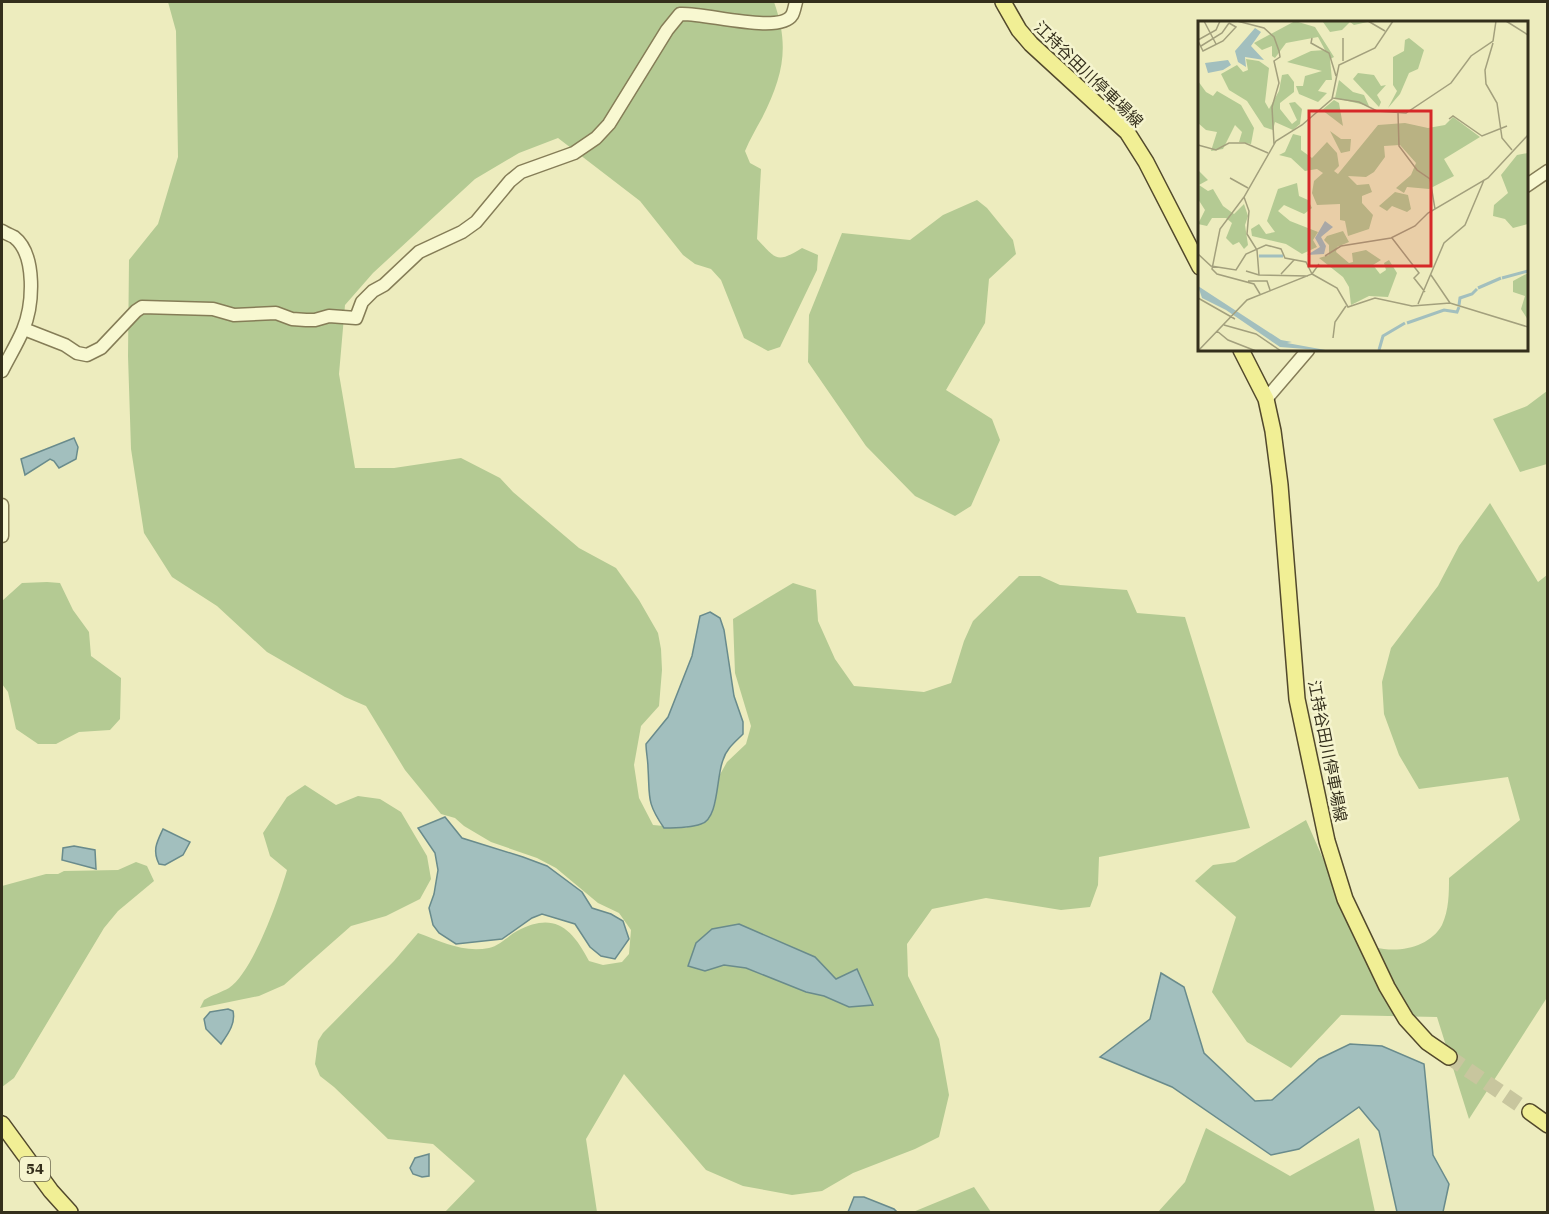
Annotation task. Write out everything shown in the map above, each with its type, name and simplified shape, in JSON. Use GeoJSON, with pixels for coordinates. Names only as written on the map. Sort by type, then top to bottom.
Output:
{"type":"FeatureCollection","features":[{"type":"Feature","properties":{"kind":"main road","name":"江持谷田川停車場線"},"geometry":{"type":"LineString","coordinates":[[1003,2],[1030,45],[1127,132],[1146,162],[1198,263]]}},
{"type":"Feature","properties":{"kind":"main road","name":"江持谷田川停車場線"},"geometry":{"type":"LineString","coordinates":[[1242,351],[1266,399],[1273,431],[1280,485],[1297,699],[1327,841],[1345,899],[1387,987],[1406,1019],[1427,1042],[1449,1057]]}},
{"type":"Feature","properties":{"kind":"main road"},"geometry":{"type":"LineString","coordinates":[[1530,1112],[1548,1125]]}},
{"type":"Feature","properties":{"kind":"main road","name":"54"},"geometry":{"type":"LineString","coordinates":[[2,1124],[51,1191],[70,1212]]}},
{"type":"Feature","properties":{"kind":"street"},"geometry":{"type":"LineString","coordinates":[[24,329],[65,345],[77,353],[87,355],[101,348],[142,307],[213,309],[234,315],[276,313],[292,319],[306,320],[328,316],[356,318],[362,302],[373,291],[384,285],[419,252],[462,232],[476,222],[510,181],[521,172],[574,153],[596,138],[609,124],[673,21],[680,14],[691,13],[757,23],[774,23],[783,22],[792,16],[796,2]]}},
{"type":"Feature","properties":{"kind":"street"},"geometry":{"type":"LineString","coordinates":[[1528,185],[1548,171]]}},
{"type":"Feature","properties":{"kind":"street"},"geometry":{"type":"LineString","coordinates":[[2,231],[13,237],[27,258],[31,296],[24,329],[2,371]]}},
{"type":"Feature","properties":{"kind":"street"},"geometry":{"type":"LineString","coordinates":[[1266,399],[1307,351]]}},
{"type":"Feature","properties":{"kind":"street"},"geometry":{"type":"LineString","coordinates":[[2,505],[2,536]]}},
{"type":"Feature","properties":{"kind":"green space"},"geometry":{"type":"Polygon","coordinates":[[[168,2],[774,2],[782,33],[782,61],[769,103],[745,151],[750,163],[761,169],[757,239],[777,257],[787,256],[802,248],[818,255],[817,270],[780,347],[768,351],[744,338],[721,280],[711,269],[695,264],[683,255],[640,201],[558,138],[519,153],[475,179],[373,273],[345,305],[339,374],[355,468],[394,468],[461,458],[500,478],[513,492],[579,548],[616,568],[639,600],[658,633],[661,649],[659,706],[641,726],[634,765],[639,798],[653,825],[686,828],[705,815],[713,787],[727,762],[746,744],[751,726],[735,673],[733,619],[793,583],[816,590],[818,621],[835,659],[854,686],[924,692],[951,683],[973,621],[1019,576],[1040,576],[1060,585],[1127,590],[1137,613],[1185,617],[1250,828],[1099,857],[1098,885],[1090,907],[1061,910],[986,898],[932,909],[907,944],[908,976],[939,1039],[949,1095],[939,1137],[915,1149],[853,1173],[822,1191],[792,1195],[743,1186],[706,1170],[624,1074],[586,1139],[597,1212],[445,1212],[475,1181],[433,1144],[388,1139],[320,1076],[315,1064],[318,1041],[323,1033],[394,961],[418,933],[453,946],[480,949],[496,945],[530,925],[552,923],[569,932],[583,949],[589,961],[603,965],[622,962],[629,954],[631,930],[619,913],[598,903],[556,868],[537,858],[491,842],[455,818],[441,814],[405,770],[366,706],[345,697],[267,652],[217,606],[172,577],[144,533],[131,449],[128,356],[129,260],[158,224],[178,157],[176,31],[168,2]]]}},
{"type":"Feature","properties":{"kind":"green space"},"geometry":{"type":"Polygon","coordinates":[[[977,200],[987,208],[1013,240],[1016,254],[989,279],[985,323],[946,390],[992,419],[1000,440],[971,506],[955,516],[915,496],[866,446],[808,362],[809,315],[842,233],[910,240],[943,215],[977,200]]]}},
{"type":"Feature","properties":{"kind":"green space"},"geometry":{"type":"Polygon","coordinates":[[[1547,391],[1547,464],[1520,472],[1493,419],[1527,406],[1547,391]]]}},
{"type":"Feature","properties":{"kind":"green space"},"geometry":{"type":"Polygon","coordinates":[[[1490,503],[1538,582],[1547,575],[1548,996],[1469,1119],[1437,1017],[1341,1015],[1291,1068],[1247,1042],[1212,992],[1236,917],[1195,881],[1213,865],[1235,862],[1306,820],[1358,938],[1375,947],[1393,950],[1413,947],[1437,933],[1446,913],[1449,878],[1520,820],[1508,777],[1419,789],[1399,755],[1384,714],[1382,682],[1391,648],[1438,586],[1459,546],[1490,503]]]}},
{"type":"Feature","properties":{"kind":"green space"},"geometry":{"type":"Polygon","coordinates":[[[22,583],[60,583],[73,610],[89,632],[91,656],[121,678],[120,719],[110,730],[79,732],[56,744],[38,744],[16,729],[8,692],[2,684],[2,601],[22,583]]]}},
{"type":"Feature","properties":{"kind":"green space"},"geometry":{"type":"Polygon","coordinates":[[[305,785],[336,805],[358,796],[380,799],[401,812],[427,856],[431,879],[420,899],[386,916],[351,926],[284,985],[259,996],[200,1008],[204,1000],[229,988],[238,979],[256,951],[287,870],[270,856],[263,833],[287,797],[305,785]]]}},
{"type":"Feature","properties":{"kind":"green space"},"geometry":{"type":"Polygon","coordinates":[[[136,862],[147,866],[154,881],[118,911],[104,928],[14,1078],[2,1087],[2,886],[64,871],[118,870],[136,862]]]}},
{"type":"Feature","properties":{"kind":"green space"},"geometry":{"type":"Polygon","coordinates":[[[1206,1128],[1290,1176],[1359,1138],[1375,1212],[1158,1212],[1185,1182],[1206,1128]]]}},
{"type":"Feature","properties":{"kind":"green space"},"geometry":{"type":"Polygon","coordinates":[[[974,1187],[991,1212],[913,1212],[974,1187]]]}},
{"type":"Feature","properties":{"kind":"water"},"geometry":{"type":"Polygon","coordinates":[[[74,438],[78,447],[76,459],[59,468],[50,459],[25,475],[21,459],[74,438]]]}},
{"type":"Feature","properties":{"kind":"water"},"geometry":{"type":"Polygon","coordinates":[[[710,612],[720,618],[724,630],[734,696],[743,722],[743,734],[724,756],[714,806],[707,821],[692,826],[664,828],[654,812],[650,799],[646,744],[668,717],[692,656],[700,616],[710,612]]]}},
{"type":"Feature","properties":{"kind":"water"},"geometry":{"type":"Polygon","coordinates":[[[445,817],[462,838],[547,866],[582,892],[592,908],[611,914],[623,921],[629,939],[615,959],[601,956],[590,947],[575,924],[542,914],[532,918],[502,939],[456,944],[439,933],[433,925],[429,908],[438,870],[435,853],[418,828],[445,817]]]}},
{"type":"Feature","properties":{"kind":"water"},"geometry":{"type":"Polygon","coordinates":[[[163,829],[190,842],[183,855],[165,865],[159,864],[156,854],[157,842],[163,829]]]}},
{"type":"Feature","properties":{"kind":"water"},"geometry":{"type":"Polygon","coordinates":[[[74,846],[95,850],[96,869],[62,860],[63,848],[74,846]]]}},
{"type":"Feature","properties":{"kind":"water"},"geometry":{"type":"Polygon","coordinates":[[[739,924],[815,957],[836,979],[857,969],[873,1005],[849,1007],[746,968],[724,965],[705,971],[688,966],[696,943],[712,929],[739,924]]]}},
{"type":"Feature","properties":{"kind":"water"},"geometry":{"type":"Polygon","coordinates":[[[1161,973],[1184,987],[1204,1053],[1255,1101],[1272,1100],[1319,1059],[1350,1044],[1382,1046],[1424,1064],[1433,1155],[1449,1184],[1443,1212],[1397,1212],[1379,1131],[1359,1107],[1299,1149],[1271,1155],[1172,1087],[1100,1057],[1150,1019],[1161,973]]]}},
{"type":"Feature","properties":{"kind":"water"},"geometry":{"type":"Polygon","coordinates":[[[228,1009],[233,1011],[234,1016],[230,1029],[221,1044],[206,1029],[204,1019],[210,1012],[228,1009]]]}},
{"type":"Feature","properties":{"kind":"water"},"geometry":{"type":"Polygon","coordinates":[[[429,1154],[429,1176],[422,1177],[413,1174],[410,1168],[415,1158],[429,1154]]]}},
{"type":"Feature","properties":{"kind":"water"},"geometry":{"type":"Polygon","coordinates":[[[854,1197],[864,1197],[897,1212],[848,1212],[854,1197]]]}},
{"type":"Feature","properties":{"kind":"tunnel"},"geometry":{"type":"LineString","coordinates":[[1449,1057],[1530,1112]]}}]}
